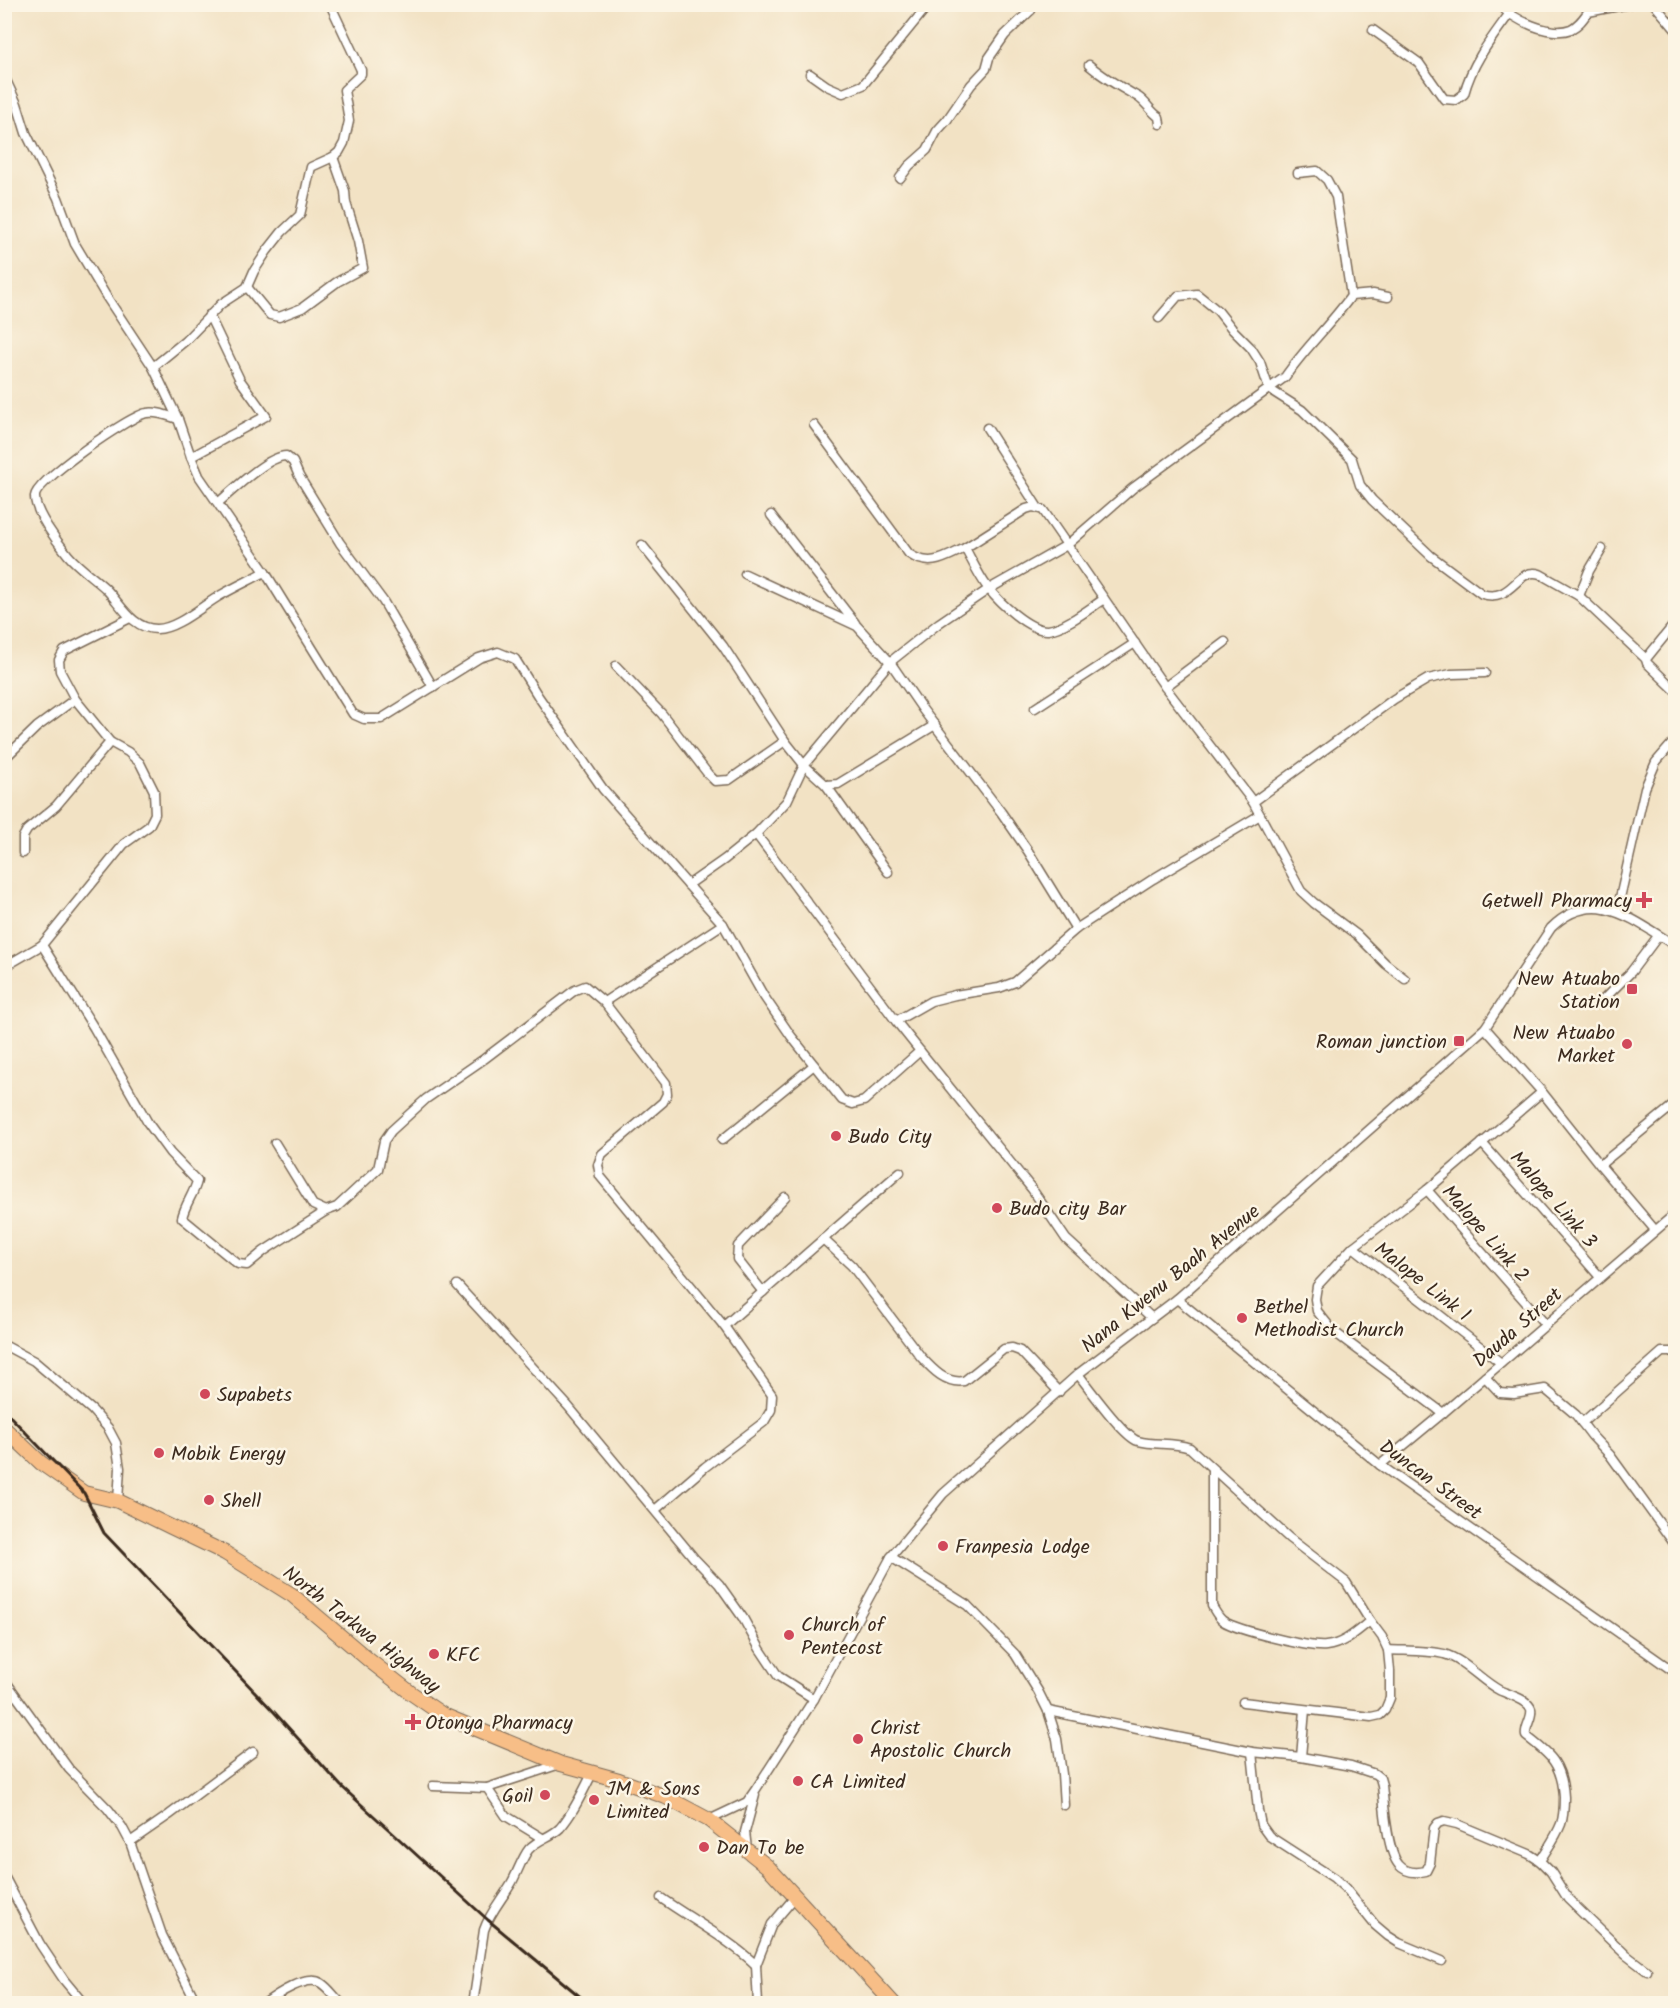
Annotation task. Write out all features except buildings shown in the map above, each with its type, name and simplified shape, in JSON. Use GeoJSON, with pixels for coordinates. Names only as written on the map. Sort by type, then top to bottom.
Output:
{"type":"FeatureCollection","features":[{"type":"Feature","properties":{"kind":"main road","name":"North Tarkwa Highway"},"geometry":{"type":"LineString","coordinates":[[4,1428],[41,1462],[84,1493],[118,1501],[225,1553],[292,1595],[370,1661],[443,1715],[561,1764],[593,1772],[666,1797],[710,1820],[768,1867],[894,2004]]}},
{"type":"Feature","properties":{"kind":"street"},"geometry":{"type":"LineString","coordinates":[[153,367],[185,341],[221,304],[247,287],[267,251],[300,215],[311,166],[333,157],[344,143],[349,121],[344,90],[361,74],[361,70],[330,4]]}},
{"type":"Feature","properties":{"kind":"street"},"geometry":{"type":"LineString","coordinates":[[810,74],[827,86],[843,93],[863,85],[929,4]]}},
{"type":"Feature","properties":{"kind":"street"},"geometry":{"type":"LineString","coordinates":[[900,178],[909,166],[927,150],[937,131],[971,85],[986,69],[989,58],[1005,35],[1031,10],[1015,4]]}},
{"type":"Feature","properties":{"kind":"street"},"geometry":{"type":"LineString","coordinates":[[1499,4],[1519,20],[1557,31],[1569,29],[1581,22],[1587,8],[1629,4]]}},
{"type":"Feature","properties":{"kind":"street"},"geometry":{"type":"LineString","coordinates":[[1654,4],[1676,30]]}},
{"type":"Feature","properties":{"kind":"street"},"geometry":{"type":"LineString","coordinates":[[1373,30],[1419,63],[1444,99],[1456,100],[1464,94],[1484,49],[1510,14]]}},
{"type":"Feature","properties":{"kind":"street"},"geometry":{"type":"LineString","coordinates":[[1089,65],[1106,80],[1140,99],[1151,112],[1159,117],[1160,124]]}},
{"type":"Feature","properties":{"kind":"street"},"geometry":{"type":"LineString","coordinates":[[4,76],[17,104],[26,132],[58,198],[75,244],[153,367],[178,419],[199,476],[265,572],[353,714],[364,719],[381,719],[479,658],[498,652],[515,659],[603,789],[723,924],[763,995],[791,1036],[842,1100],[853,1104],[864,1101],[920,1051]]}},
{"type":"Feature","properties":{"kind":"street"},"geometry":{"type":"LineString","coordinates":[[247,287],[270,315],[279,317],[302,308],[337,282],[363,268],[345,191],[333,157]]}},
{"type":"Feature","properties":{"kind":"street"},"geometry":{"type":"LineString","coordinates":[[1298,173],[1317,171],[1328,180],[1336,197],[1351,296]]}},
{"type":"Feature","properties":{"kind":"street"},"geometry":{"type":"LineString","coordinates":[[1159,318],[1178,296],[1197,294],[1218,311],[1251,348],[1260,362],[1269,389],[1302,410],[1341,447],[1352,459],[1360,485],[1371,500],[1431,555],[1482,594],[1491,597],[1501,596],[1527,573],[1533,572],[1579,597],[1646,659],[1647,663],[1676,691]]}},
{"type":"Feature","properties":{"kind":"street"},"geometry":{"type":"LineString","coordinates":[[688,885],[725,860],[756,834],[787,801],[804,765],[890,662],[939,623],[989,589],[1067,545],[1133,488],[1285,377],[1296,360],[1311,347],[1351,296],[1373,294],[1388,297]]}},
{"type":"Feature","properties":{"kind":"street"},"geometry":{"type":"LineString","coordinates":[[191,457],[266,416],[240,380],[209,315]]}},
{"type":"Feature","properties":{"kind":"street"},"geometry":{"type":"LineString","coordinates":[[178,419],[158,413],[145,413],[81,452],[45,480],[36,490],[38,511],[68,555],[106,589],[129,618],[142,627],[157,629],[168,627],[265,572]]}},
{"type":"Feature","properties":{"kind":"street"},"geometry":{"type":"LineString","coordinates":[[814,425],[909,554],[920,561],[936,561],[965,548],[1026,509],[1043,510],[1165,687],[1253,802],[1301,891],[1357,935],[1405,979]]}},
{"type":"Feature","properties":{"kind":"street"},"geometry":{"type":"LineString","coordinates":[[987,428],[1038,508]]}},
{"type":"Feature","properties":{"kind":"street"},"geometry":{"type":"LineString","coordinates":[[218,503],[268,462],[278,456],[286,456],[293,462],[299,476],[340,543],[383,601],[433,687]]}},
{"type":"Feature","properties":{"kind":"street"},"geometry":{"type":"LineString","coordinates":[[771,515],[857,626],[890,662],[1028,851],[1076,929]]}},
{"type":"Feature","properties":{"kind":"street"},"geometry":{"type":"LineString","coordinates":[[642,545],[723,646],[785,741],[804,765],[826,785],[888,872]]}},
{"type":"Feature","properties":{"kind":"street"},"geometry":{"type":"LineString","coordinates":[[965,548],[989,589],[1021,620],[1033,626],[1047,630],[1063,625],[1104,599]]}},
{"type":"Feature","properties":{"kind":"street"},"geometry":{"type":"LineString","coordinates":[[1579,597],[1589,571],[1602,549]]}},
{"type":"Feature","properties":{"kind":"street"},"geometry":{"type":"LineString","coordinates":[[745,574],[857,626]]}},
{"type":"Feature","properties":{"kind":"street"},"geometry":{"type":"LineString","coordinates":[[4,967],[42,945],[124,844],[149,826],[155,814],[154,792],[140,763],[128,752],[110,742],[75,699],[60,671],[59,660],[64,651],[129,618]]}},
{"type":"Feature","properties":{"kind":"street"},"geometry":{"type":"LineString","coordinates":[[1646,659],[1676,622]]}},
{"type":"Feature","properties":{"kind":"street"},"geometry":{"type":"LineString","coordinates":[[1165,687],[1225,642]]}},
{"type":"Feature","properties":{"kind":"street"},"geometry":{"type":"LineString","coordinates":[[1035,708],[1135,643]]}},
{"type":"Feature","properties":{"kind":"street"},"geometry":{"type":"LineString","coordinates":[[616,666],[662,714],[708,774],[716,781],[729,780],[785,741]]}},
{"type":"Feature","properties":{"kind":"street"},"geometry":{"type":"LineString","coordinates":[[1253,802],[1394,699],[1428,679],[1452,674],[1485,673]]}},
{"type":"Feature","properties":{"kind":"street"},"geometry":{"type":"LineString","coordinates":[[4,759],[37,727],[75,699]]}},
{"type":"Feature","properties":{"kind":"street"},"geometry":{"type":"LineString","coordinates":[[826,785],[838,784],[935,725]]}},
{"type":"Feature","properties":{"kind":"street"},"geometry":{"type":"LineString","coordinates":[[1617,911],[1645,788],[1656,762],[1676,739]]}},
{"type":"Feature","properties":{"kind":"street"},"geometry":{"type":"LineString","coordinates":[[23,853],[23,837],[27,830],[56,806],[110,742]]}},
{"type":"Feature","properties":{"kind":"street"},"geometry":{"type":"LineString","coordinates":[[896,1021],[931,1001],[999,988],[1015,982],[1076,929],[1153,879],[1260,815]]}},
{"type":"Feature","properties":{"kind":"street"},"geometry":{"type":"LineString","coordinates":[[756,834],[896,1021],[1032,1189],[1066,1239],[1152,1318]]}},
{"type":"Feature","properties":{"kind":"street","name":"Nana Kwenu Baah Avenue"},"geometry":{"type":"LineString","coordinates":[[710,1820],[747,1802],[814,1699],[891,1557],[944,1494],[1078,1374],[1177,1299],[1485,1028],[1551,928],[1570,913],[1598,908],[1617,911],[1676,946]]}},
{"type":"Feature","properties":{"kind":"street"},"geometry":{"type":"LineString","coordinates":[[604,1002],[723,924]]}},
{"type":"Feature","properties":{"kind":"street"},"geometry":{"type":"LineString","coordinates":[[1599,1004],[1631,972],[1658,936]]}},
{"type":"Feature","properties":{"kind":"street"},"geometry":{"type":"LineString","coordinates":[[42,945],[148,1123],[170,1153],[197,1181],[182,1218],[238,1263],[247,1265],[264,1251],[326,1211],[337,1207],[378,1169],[384,1141],[391,1131],[426,1099],[575,990],[585,986],[604,1002],[666,1083],[668,1094],[663,1102],[602,1154],[598,1165],[600,1176],[724,1326],[772,1395],[771,1410],[764,1422],[705,1467],[655,1510]]}},
{"type":"Feature","properties":{"kind":"street"},"geometry":{"type":"LineString","coordinates":[[1485,1028],[1542,1092],[1655,1230]]}},
{"type":"Feature","properties":{"kind":"street"},"geometry":{"type":"LineString","coordinates":[[722,1140],[814,1065]]}},
{"type":"Feature","properties":{"kind":"street"},"geometry":{"type":"LineString","coordinates":[[1443,1413],[1333,1331],[1317,1311],[1315,1299],[1317,1287],[1353,1247],[1427,1190],[1542,1092]]}},
{"type":"Feature","properties":{"kind":"street"},"geometry":{"type":"LineString","coordinates":[[1600,1165],[1676,1103]]}},
{"type":"Feature","properties":{"kind":"street"},"geometry":{"type":"LineString","coordinates":[[275,1143],[313,1205],[326,1211]]}},
{"type":"Feature","properties":{"kind":"street","name":"Malope Link 3"},"geometry":{"type":"LineString","coordinates":[[1482,1143],[1600,1277]]}},
{"type":"Feature","properties":{"kind":"street"},"geometry":{"type":"LineString","coordinates":[[724,1326],[900,1172]]}},
{"type":"Feature","properties":{"kind":"street","name":"Malope Link 2"},"geometry":{"type":"LineString","coordinates":[[1427,1190],[1545,1324]]}},
{"type":"Feature","properties":{"kind":"street"},"geometry":{"type":"LineString","coordinates":[[763,1292],[737,1259],[738,1246],[785,1197]]}},
{"type":"Feature","properties":{"kind":"street","name":"Dauda Street"},"geometry":{"type":"LineString","coordinates":[[1380,1465],[1676,1213]]}},
{"type":"Feature","properties":{"kind":"street"},"geometry":{"type":"LineString","coordinates":[[823,1239],[852,1266],[933,1370],[956,1383],[964,1381],[1004,1349],[1012,1348],[1020,1351],[1059,1392]]}},
{"type":"Feature","properties":{"kind":"street","name":"Malope Link 1"},"geometry":{"type":"LineString","coordinates":[[1353,1247],[1501,1363]]}},
{"type":"Feature","properties":{"kind":"street"},"geometry":{"type":"LineString","coordinates":[[457,1285],[568,1406],[724,1590],[778,1676],[814,1699]]}},
{"type":"Feature","properties":{"kind":"street","name":"Duncan Street"},"geometry":{"type":"LineString","coordinates":[[1177,1299],[1380,1465],[1676,1673]]}},
{"type":"Feature","properties":{"kind":"street"},"geometry":{"type":"LineString","coordinates":[[4,1345],[34,1361],[92,1410],[108,1428],[116,1443],[120,1468],[118,1501]]}},
{"type":"Feature","properties":{"kind":"street"},"geometry":{"type":"LineString","coordinates":[[1582,1423],[1662,1352],[1676,1352]]}},
{"type":"Feature","properties":{"kind":"street"},"geometry":{"type":"LineString","coordinates":[[1078,1374],[1130,1438],[1138,1441],[1166,1442],[1190,1448],[1289,1538],[1347,1582],[1388,1650],[1390,1698],[1380,1715],[1371,1717],[1243,1702]]}},
{"type":"Feature","properties":{"kind":"street"},"geometry":{"type":"LineString","coordinates":[[1485,1377],[1500,1393],[1514,1394],[1545,1389],[1560,1400],[1610,1455],[1676,1546]]}},
{"type":"Feature","properties":{"kind":"street"},"geometry":{"type":"LineString","coordinates":[[1212,1469],[1212,1605],[1220,1619],[1233,1626],[1319,1646],[1344,1640],[1370,1621]]}},
{"type":"Feature","properties":{"kind":"street"},"geometry":{"type":"LineString","coordinates":[[891,1557],[967,1605],[1015,1654],[1048,1711],[1057,1740],[1064,1805]]}},
{"type":"Feature","properties":{"kind":"street"},"geometry":{"type":"LineString","coordinates":[[1388,1650],[1434,1652],[1454,1658],[1498,1689],[1530,1706],[1526,1736],[1554,1761],[1561,1772],[1563,1785],[1564,1804],[1561,1824],[1540,1861]]}},
{"type":"Feature","properties":{"kind":"street"},"geometry":{"type":"LineString","coordinates":[[4,1679],[65,1763],[108,1809],[130,1842],[162,1935],[197,2004]]}},
{"type":"Feature","properties":{"kind":"street"},"geometry":{"type":"LineString","coordinates":[[1301,1757],[1305,1710]]}},
{"type":"Feature","properties":{"kind":"street"},"geometry":{"type":"LineString","coordinates":[[1048,1711],[1252,1752],[1301,1757],[1352,1766],[1375,1773],[1380,1778],[1389,1840],[1398,1865],[1416,1873],[1426,1871],[1430,1863],[1434,1828],[1438,1823],[1444,1821],[1503,1843],[1540,1861],[1551,1872],[1568,1899],[1626,1955],[1647,1971]]}},
{"type":"Feature","properties":{"kind":"street"},"geometry":{"type":"LineString","coordinates":[[130,1842],[253,1752]]}},
{"type":"Feature","properties":{"kind":"street"},"geometry":{"type":"LineString","coordinates":[[1252,1752],[1261,1825],[1269,1836],[1346,1888],[1375,1925],[1388,1936],[1442,1961]]}},
{"type":"Feature","properties":{"kind":"street"},"geometry":{"type":"LineString","coordinates":[[433,1786],[487,1788],[561,1764]]}},
{"type":"Feature","properties":{"kind":"street"},"geometry":{"type":"LineString","coordinates":[[473,2004],[484,1930],[488,1920],[504,1896],[528,1850],[559,1828],[574,1808],[593,1772]]}},
{"type":"Feature","properties":{"kind":"street"},"geometry":{"type":"LineString","coordinates":[[487,1788],[506,1816],[542,1838]]}},
{"type":"Feature","properties":{"kind":"street","name":"Nana Kwenu Baah Avenue"},"geometry":{"type":"LineString","coordinates":[[747,1850],[744,1832],[756,1789]]}},
{"type":"Feature","properties":{"kind":"street"},"geometry":{"type":"LineString","coordinates":[[4,1876],[40,1944],[64,1980],[84,2004]]}},
{"type":"Feature","properties":{"kind":"street"},"geometry":{"type":"LineString","coordinates":[[759,2004],[756,1965],[764,1940],[772,1924],[795,1897]]}},
{"type":"Feature","properties":{"kind":"street"},"geometry":{"type":"LineString","coordinates":[[661,1898],[724,1939],[756,1965]]}},
{"type":"Feature","properties":{"kind":"street"},"geometry":{"type":"LineString","coordinates":[[264,2004],[298,1984],[314,1981],[321,1983],[342,2004]]}},
{"type":"Feature","properties":{"kind":"railway"},"geometry":{"type":"LineString","coordinates":[[4,1410],[84,1493],[104,1533],[341,1786],[488,1920],[589,2004]]}},
{"type":"Feature","properties":{"kind":"place","name":"Getwell Pharmacy"},"geometry":{"type":"Point","coordinates":[1644,900]}},
{"type":"Feature","properties":{"kind":"place","name":"New Atuabo Station"},"geometry":{"type":"Point","coordinates":[1632,989]}},
{"type":"Feature","properties":{"kind":"place","name":"Roman junction"},"geometry":{"type":"Point","coordinates":[1459,1041]}},
{"type":"Feature","properties":{"kind":"place","name":"New Atuabo Market"},"geometry":{"type":"Point","coordinates":[1627,1044]}},
{"type":"Feature","properties":{"kind":"place","name":"Budo City"},"geometry":{"type":"Point","coordinates":[836,1136]}},
{"type":"Feature","properties":{"kind":"place","name":"Budo city Bar"},"geometry":{"type":"Point","coordinates":[997,1208]}},
{"type":"Feature","properties":{"kind":"place","name":"Bethel Methodist Church"},"geometry":{"type":"Point","coordinates":[1242,1318]}},
{"type":"Feature","properties":{"kind":"place","name":"Supabets"},"geometry":{"type":"Point","coordinates":[205,1394]}},
{"type":"Feature","properties":{"kind":"place","name":"Mobik Energy"},"geometry":{"type":"Point","coordinates":[159,1453]}},
{"type":"Feature","properties":{"kind":"place","name":"Shell"},"geometry":{"type":"Point","coordinates":[209,1500]}},
{"type":"Feature","properties":{"kind":"place","name":"Franpesia Lodge"},"geometry":{"type":"Point","coordinates":[943,1546]}},
{"type":"Feature","properties":{"kind":"place","name":"Church of Pentecost"},"geometry":{"type":"Point","coordinates":[789,1635]}},
{"type":"Feature","properties":{"kind":"place","name":"KFC"},"geometry":{"type":"Point","coordinates":[434,1654]}},
{"type":"Feature","properties":{"kind":"place","name":"Otonya Pharmacy"},"geometry":{"type":"Point","coordinates":[413,1722]}},
{"type":"Feature","properties":{"kind":"place","name":"Christ Apostolic Church"},"geometry":{"type":"Point","coordinates":[858,1739]}},
{"type":"Feature","properties":{"kind":"place","name":"CA Limited"},"geometry":{"type":"Point","coordinates":[798,1781]}},
{"type":"Feature","properties":{"kind":"place","name":"Goil"},"geometry":{"type":"Point","coordinates":[545,1795]}},
{"type":"Feature","properties":{"kind":"place","name":"JM & Sons Limited"},"geometry":{"type":"Point","coordinates":[594,1800]}},
{"type":"Feature","properties":{"kind":"place","name":"Dan To be"},"geometry":{"type":"Point","coordinates":[704,1847]}}]}
